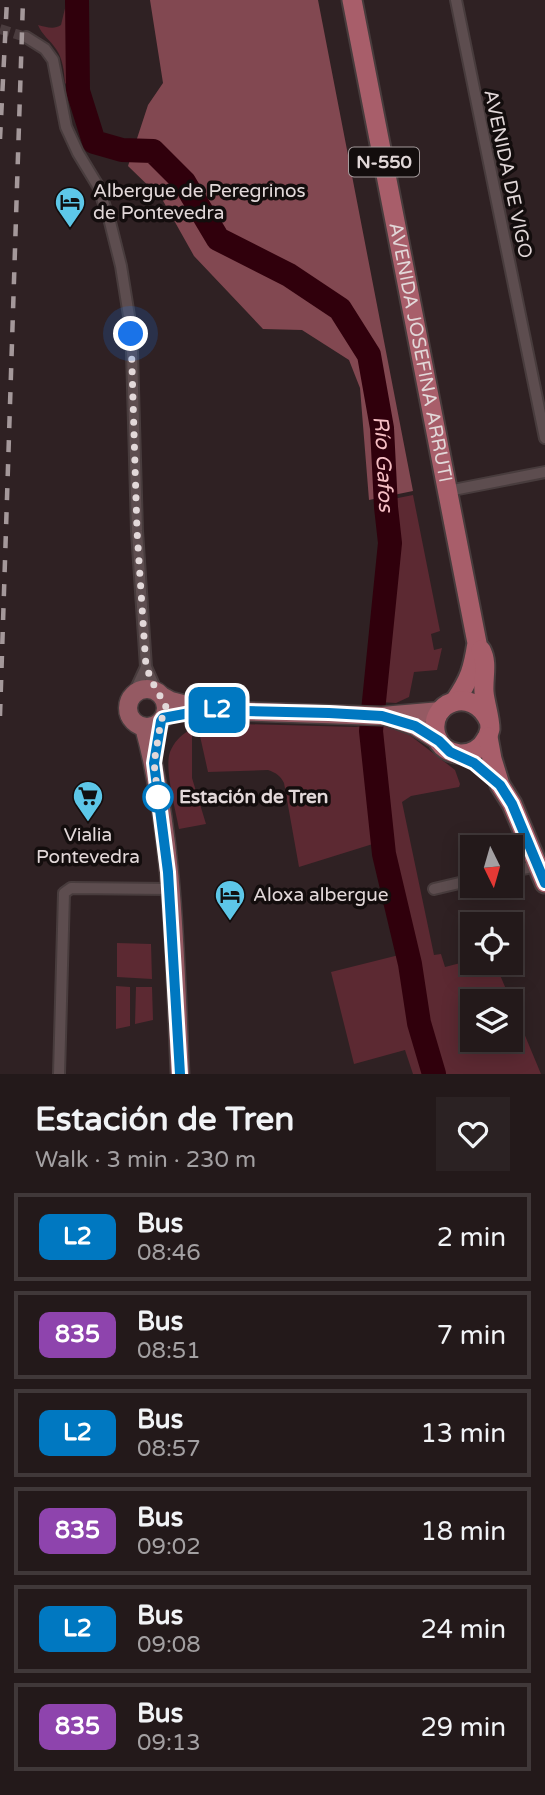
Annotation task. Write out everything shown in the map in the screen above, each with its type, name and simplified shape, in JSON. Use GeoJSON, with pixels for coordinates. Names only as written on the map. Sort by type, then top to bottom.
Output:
{"type":"FeatureCollection","features":[{"type":"Feature","properties":{"kind":"highway","name":"AVENIDA JOSEFINA ARRUTI"},"geometry":{"type":"LineString","coordinates":[[352,0],[477,643],[473,669],[466,685],[448,706]]}},
{"type":"Feature","properties":{"kind":"highway"},"geometry":{"type":"LineString","coordinates":[[477,643],[485,664],[484,691],[488,729],[492,759],[500,785]]}},
{"type":"Feature","properties":{"kind":"highway"},"geometry":{"type":"LineString","coordinates":[[457,754],[476,751],[483,745],[488,729],[480,706],[464,700],[448,706],[437,718],[435,726],[439,741],[450,752],[485,771],[500,785],[512,804],[541,875]]}},
{"type":"Feature","properties":{"kind":"main road"},"geometry":{"type":"LineString","coordinates":[[206,710],[156,722],[133,722],[128,713],[128,703],[134,693],[146,689],[171,701],[206,710],[382,716],[448,706]]}},
{"type":"Feature","properties":{"kind":"main road"},"geometry":{"type":"LineString","coordinates":[[160,694],[166,708],[156,722],[154,763],[170,889],[180,1074]]}},
{"type":"Feature","properties":{"kind":"main road"},"geometry":{"type":"LineString","coordinates":[[382,716],[415,726],[439,741]]}},
{"type":"Feature","properties":{"kind":"street","name":"AVENIDA DE VIGO"},"geometry":{"type":"LineString","coordinates":[[456,0],[545,438]]}},
{"type":"Feature","properties":{"kind":"street"},"geometry":{"type":"LineString","coordinates":[[26,37],[45,49],[53,60],[66,127],[102,197],[126,290],[132,352],[137,531],[146,667],[160,694]]}},
{"type":"Feature","properties":{"kind":"street"},"geometry":{"type":"LineString","coordinates":[[448,491],[545,472]]}},
{"type":"Feature","properties":{"kind":"street"},"geometry":{"type":"LineString","coordinates":[[134,693],[146,667]]}},
{"type":"Feature","properties":{"kind":"street"},"geometry":{"type":"LineString","coordinates":[[523,873],[541,875]]}},
{"type":"Feature","properties":{"kind":"street"},"geometry":{"type":"LineString","coordinates":[[434,889],[460,883]]}},
{"type":"Feature","properties":{"kind":"street"},"geometry":{"type":"LineString","coordinates":[[59,1074],[64,893],[71,888],[170,889]]}},
{"type":"Feature","properties":{"kind":"shaded area"},"geometry":{"type":"Polygon","coordinates":[[[67,0],[81,0],[85,52],[81,65],[65,84],[60,57],[38,25],[53,28],[61,25],[67,0]]]}},
{"type":"Feature","properties":{"kind":"shaded area"},"geometry":{"type":"Polygon","coordinates":[[[150,0],[318,0],[413,491],[369,500],[360,388],[349,360],[302,330],[263,329],[194,256],[162,199],[128,166],[148,105],[163,83],[150,0]]]}},
{"type":"Feature","properties":{"kind":"shaded area"},"geometry":{"type":"Polygon","coordinates":[[[413,495],[440,631],[431,634],[434,650],[442,648],[437,670],[414,672],[409,697],[396,703],[379,702],[394,551],[388,500],[413,495]]]}},
{"type":"Feature","properties":{"kind":"shaded area"},"geometry":{"type":"Polygon","coordinates":[[[203,723],[356,727],[387,723],[407,733],[455,770],[459,787],[411,796],[402,802],[434,955],[441,954],[445,967],[460,963],[460,975],[500,975],[506,989],[460,989],[460,1052],[523,1052],[523,1031],[541,1074],[413,1074],[405,1050],[354,1064],[331,972],[403,954],[376,843],[299,867],[282,780],[268,770],[208,772],[200,736],[194,735],[195,729],[203,723]]]}},
{"type":"Feature","properties":{"kind":"shaded area"},"geometry":{"type":"Polygon","coordinates":[[[188,731],[192,734],[192,778],[206,824],[179,829],[169,779],[169,759],[175,742],[188,731]]]}},
{"type":"Feature","properties":{"kind":"shaded area"},"geometry":{"type":"Polygon","coordinates":[[[117,943],[151,944],[152,979],[117,977],[117,943]]]}},
{"type":"Feature","properties":{"kind":"shaded area"},"geometry":{"type":"Polygon","coordinates":[[[116,986],[130,987],[130,1026],[116,1029],[116,986]]]}},
{"type":"Feature","properties":{"kind":"shaded area"},"geometry":{"type":"Polygon","coordinates":[[[136,987],[152,987],[153,1020],[135,1024],[136,987]]]}},
{"type":"Feature","properties":{"kind":"waterway","name":"Río Gafos"},"geometry":{"type":"LineString","coordinates":[[77,0],[78,91],[94,142],[122,150],[153,151],[184,182],[218,239],[289,275],[340,309],[369,355],[382,428],[390,543],[371,731],[384,854],[410,964],[419,1023],[434,1074]]}},
{"type":"Feature","properties":{"kind":"tunnel"},"geometry":{"type":"LineString","coordinates":[[0,29],[26,37]]}},
{"type":"Feature","properties":{"kind":"railway"},"geometry":{"type":"LineString","coordinates":[[0,139],[7,0]]}},
{"type":"Feature","properties":{"kind":"railway"},"geometry":{"type":"LineString","coordinates":[[0,716],[23,0]]}},
{"type":"Feature","properties":{"kind":"bus line","name":"L2"},"geometry":{"type":"LineString","coordinates":[[180,1074],[168,872],[154,763],[163,718],[206,710],[329,713],[382,716],[415,726],[439,741],[450,752],[474,763],[500,785],[512,804],[545,883]]}},
{"type":"Feature","properties":{"kind":"place","name":"Albergue de Peregrinos de Pontevedra"},"geometry":{"type":"Point","coordinates":[70,229]}},
{"type":"Feature","properties":{"kind":"place","name":"Estación de Tren"},"geometry":{"type":"Point","coordinates":[158,797]}},
{"type":"Feature","properties":{"kind":"place","name":"Vialia Pontevedra"},"geometry":{"type":"Point","coordinates":[88,823]}},
{"type":"Feature","properties":{"kind":"place","name":"Aloxa albergue"},"geometry":{"type":"Point","coordinates":[230,922]}},
{"type":"Feature","properties":{"kind":"route"},"geometry":{"type":"LineString","coordinates":[[131,334],[137,531],[146,667],[166,708],[161,721],[154,763],[158,797]]}}]}
